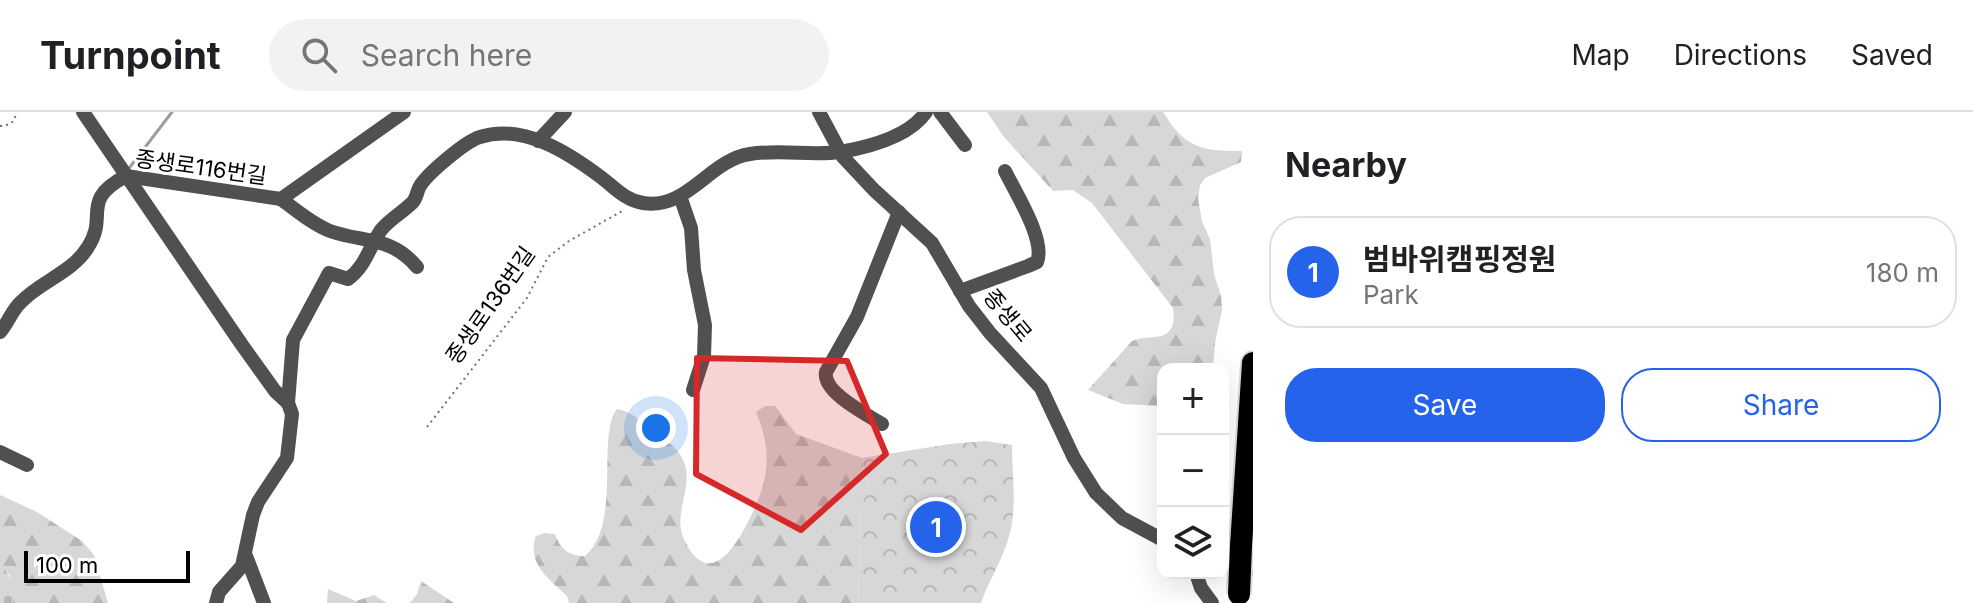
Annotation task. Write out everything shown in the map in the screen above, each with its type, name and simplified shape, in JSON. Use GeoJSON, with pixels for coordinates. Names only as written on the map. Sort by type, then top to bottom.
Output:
{"type":"FeatureCollection","features":[{"type":"Feature","properties":{"kind":"highway"},"geometry":{"type":"LineString","coordinates":[[1239,598],[1253,363]]}},
{"type":"Feature","properties":{"kind":"street"},"geometry":{"type":"LineString","coordinates":[[83,112],[262,375],[288,403]]}},
{"type":"Feature","properties":{"kind":"street","name":"종생로116번길"},"geometry":{"type":"LineString","coordinates":[[0,332],[22,301],[71,266],[88,248],[95,229],[99,198],[112,184],[126,176],[281,199],[404,112]]}},
{"type":"Feature","properties":{"kind":"street"},"geometry":{"type":"LineString","coordinates":[[538,141],[565,112]]}},
{"type":"Feature","properties":{"kind":"street","name":"종생로"},"geometry":{"type":"LineString","coordinates":[[819,112],[840,152],[874,190],[932,243],[960,291],[990,333],[1041,388],[1074,458],[1096,493],[1122,518],[1157,537]]}},
{"type":"Feature","properties":{"kind":"street"},"geometry":{"type":"LineString","coordinates":[[216,603],[219,592],[235,575],[246,556],[253,515],[266,487],[287,458],[292,414],[288,403],[290,355],[298,332],[329,273],[348,279],[357,273],[390,221],[416,200],[420,186],[460,148],[478,137],[500,133],[524,135],[593,171],[621,194],[644,203],[673,200],[727,163],[748,154],[840,152],[893,137],[920,121],[926,112]]}},
{"type":"Feature","properties":{"kind":"street"},"geometry":{"type":"LineString","coordinates":[[940,112],[965,145]]}},
{"type":"Feature","properties":{"kind":"street"},"geometry":{"type":"LineString","coordinates":[[960,291],[1037,262],[1040,254],[1033,229],[1005,171]]}},
{"type":"Feature","properties":{"kind":"street"},"geometry":{"type":"LineString","coordinates":[[680,196],[691,228],[694,270],[705,325],[704,356],[693,390]]}},
{"type":"Feature","properties":{"kind":"street"},"geometry":{"type":"LineString","coordinates":[[281,199],[322,227],[376,240],[408,256],[417,267]]}},
{"type":"Feature","properties":{"kind":"street"},"geometry":{"type":"LineString","coordinates":[[882,424],[840,397],[827,386],[824,379],[857,317],[899,212]]}},
{"type":"Feature","properties":{"kind":"street"},"geometry":{"type":"LineString","coordinates":[[0,452],[27,465]]}},
{"type":"Feature","properties":{"kind":"street"},"geometry":{"type":"LineString","coordinates":[[246,556],[264,603]]}},
{"type":"Feature","properties":{"kind":"street"},"geometry":{"type":"LineString","coordinates":[[1229,562],[1253,568]]}},
{"type":"Feature","properties":{"kind":"street"},"geometry":{"type":"LineString","coordinates":[[1198,579],[1212,603]]}},
{"type":"Feature","properties":{"kind":"path"},"geometry":{"type":"LineString","coordinates":[[0,126],[15,121],[16,112]]}},
{"type":"Feature","properties":{"kind":"path","name":"종생로136번길"},"geometry":{"type":"LineString","coordinates":[[427,427],[527,298],[548,257],[606,218],[644,203]]}},
{"type":"Feature","properties":{"kind":"highlighted area"},"geometry":{"type":"Polygon","coordinates":[[[697,358],[847,361],[886,454],[801,530],[696,474],[697,358]]]}},
{"type":"Feature","properties":{"kind":"green space"},"geometry":{"type":"Polygon","coordinates":[[[987,112],[1163,112],[1179,133],[1195,145],[1215,150],[1242,151],[1241,162],[1205,178],[1200,185],[1198,198],[1221,296],[1222,310],[1213,363],[1157,363],[1157,406],[1123,404],[1088,390],[1132,341],[1167,333],[1172,328],[1173,308],[1092,203],[1073,190],[1053,191],[1004,137],[987,112]]]}},
{"type":"Feature","properties":{"kind":"green space"},"geometry":{"type":"Polygon","coordinates":[[[765,406],[775,406],[796,434],[862,458],[868,485],[861,510],[858,603],[569,603],[567,596],[547,577],[537,562],[534,554],[536,536],[555,534],[566,551],[579,556],[585,556],[594,545],[604,515],[609,432],[617,409],[634,416],[681,455],[687,479],[680,518],[683,537],[698,559],[713,563],[735,544],[762,488],[766,474],[766,445],[756,412],[765,406]]]}},
{"type":"Feature","properties":{"kind":"green space"},"geometry":{"type":"Polygon","coordinates":[[[986,441],[1012,445],[1014,500],[1007,542],[981,603],[858,603],[861,510],[868,485],[862,458],[986,441]]]}},
{"type":"Feature","properties":{"kind":"green space"},"geometry":{"type":"Polygon","coordinates":[[[0,495],[37,512],[82,541],[94,555],[108,603],[13,603],[10,576],[0,563],[0,495]]]}},
{"type":"Feature","properties":{"kind":"green space"},"geometry":{"type":"Polygon","coordinates":[[[0,563],[11,581],[13,603],[0,603],[0,563]]]}},
{"type":"Feature","properties":{"kind":"green space"},"geometry":{"type":"Polygon","coordinates":[[[421,581],[454,603],[410,603],[421,581]]]}},
{"type":"Feature","properties":{"kind":"green space"},"geometry":{"type":"Polygon","coordinates":[[[328,589],[356,601],[374,595],[387,603],[327,603],[328,589]]]}},
{"type":"Feature","properties":{"kind":"waterway"},"geometry":{"type":"LineString","coordinates":[[130,167],[172,112]]}},
{"type":"Feature","properties":{"kind":"place","name":"범바위캠핑정원"},"geometry":{"type":"Point","coordinates":[936,527]}}]}
